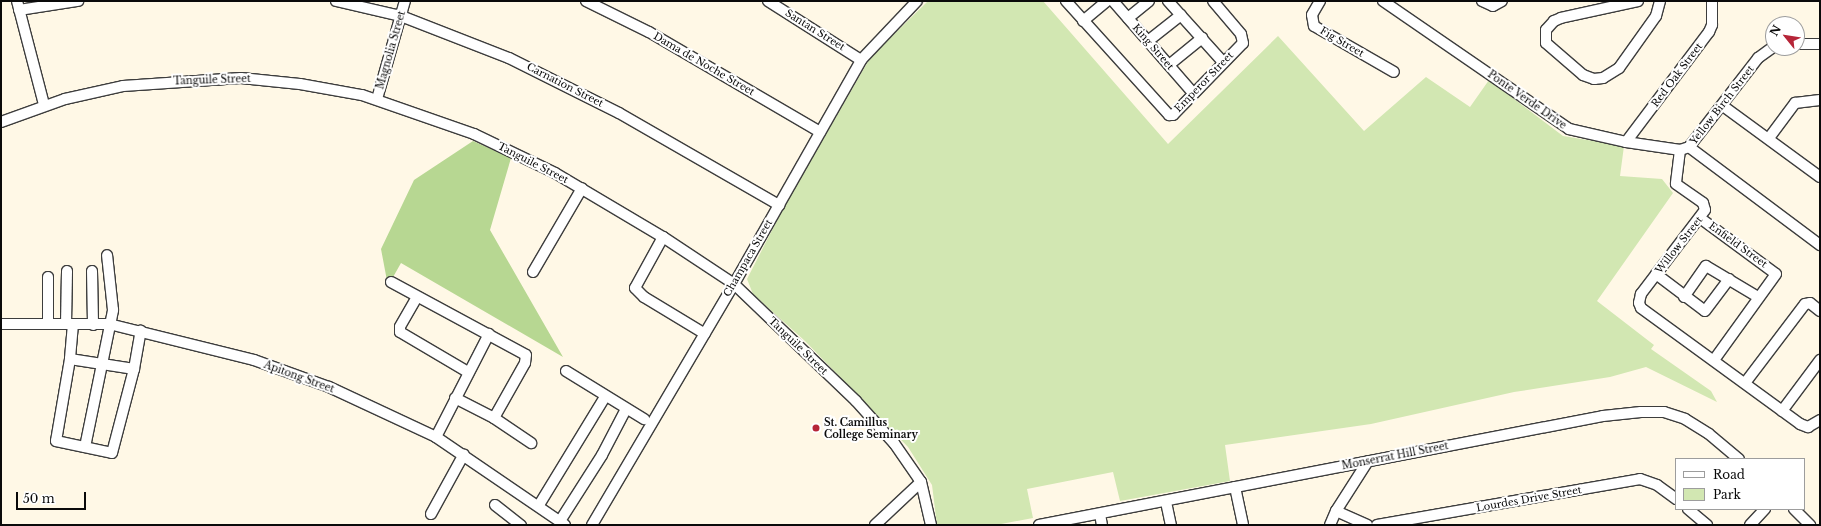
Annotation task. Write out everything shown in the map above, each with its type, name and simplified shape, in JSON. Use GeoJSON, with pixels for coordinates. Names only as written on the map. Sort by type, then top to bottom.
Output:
{"type":"FeatureCollection","features":[{"type":"Feature","properties":{"kind":"street"},"geometry":{"type":"LineString","coordinates":[[46,104],[18,6],[78,1]]}},
{"type":"Feature","properties":{"kind":"street","name":"Carnation Street"},"geometry":{"type":"LineString","coordinates":[[336,1],[401,16],[509,58],[544,74],[619,113],[779,205]]}},
{"type":"Feature","properties":{"kind":"street","name":"Magnolia Street"},"geometry":{"type":"LineString","coordinates":[[377,99],[405,1]]}},
{"type":"Feature","properties":{"kind":"street","name":"Dama de Noche Street"},"geometry":{"type":"LineString","coordinates":[[586,1],[649,32],[820,132]]}},
{"type":"Feature","properties":{"kind":"street","name":"Santan Street"},"geometry":{"type":"LineString","coordinates":[[768,1],[861,60]]}},
{"type":"Feature","properties":{"kind":"street","name":"Champaca Street"},"geometry":{"type":"LineString","coordinates":[[592,525],[734,284],[861,60],[917,1]]}},
{"type":"Feature","properties":{"kind":"street","name":"Emperor Street"},"geometry":{"type":"LineString","coordinates":[[1066,1],[1165,113],[1172,115],[1243,43],[1242,37],[1213,1]]}},
{"type":"Feature","properties":{"kind":"street"},"geometry":{"type":"LineString","coordinates":[[1083,21],[1107,1]]}},
{"type":"Feature","properties":{"kind":"street","name":"King Street"},"geometry":{"type":"LineString","coordinates":[[1113,1],[1193,93]]}},
{"type":"Feature","properties":{"kind":"street"},"geometry":{"type":"LineString","coordinates":[[1128,18],[1149,1]]}},
{"type":"Feature","properties":{"kind":"street"},"geometry":{"type":"LineString","coordinates":[[1168,1],[1223,62]]}},
{"type":"Feature","properties":{"kind":"street","name":"Fig Street"},"geometry":{"type":"LineString","coordinates":[[1320,1],[1312,15],[1314,26],[1394,72]]}},
{"type":"Feature","properties":{"kind":"street","name":"Ponte Verde Drive"},"geometry":{"type":"LineString","coordinates":[[1383,1],[1569,129],[1626,142],[1684,149]]}},
{"type":"Feature","properties":{"kind":"street"},"geometry":{"type":"LineString","coordinates":[[1482,1],[1493,6],[1502,2]]}},
{"type":"Feature","properties":{"kind":"street"},"geometry":{"type":"LineString","coordinates":[[1638,1],[1554,21],[1545,36],[1549,47],[1583,75],[1594,79],[1604,78],[1619,68],[1656,16],[1660,1]]}},
{"type":"Feature","properties":{"kind":"street","name":"Red Oak Street"},"geometry":{"type":"LineString","coordinates":[[1626,142],[1709,32],[1712,25],[1712,1]]}},
{"type":"Feature","properties":{"kind":"street"},"geometry":{"type":"LineString","coordinates":[[1148,41],[1181,15]]}},
{"type":"Feature","properties":{"kind":"street"},"geometry":{"type":"LineString","coordinates":[[1169,65],[1202,38]]}},
{"type":"Feature","properties":{"kind":"street"},"geometry":{"type":"LineString","coordinates":[[1805,44],[1820,44]]}},
{"type":"Feature","properties":{"kind":"street","name":"Yellow Birch Street"},"geometry":{"type":"LineString","coordinates":[[1684,149],[1723,106],[1758,58],[1765,53]]}},
{"type":"Feature","properties":{"kind":"street","name":"Tanguile Street"},"geometry":{"type":"LineString","coordinates":[[1,122],[46,104],[123,86],[223,78],[283,81],[377,99],[480,137],[542,165],[582,188],[663,237],[734,284],[856,401],[894,443],[921,482],[931,525]]}},
{"type":"Feature","properties":{"kind":"street"},"geometry":{"type":"LineString","coordinates":[[1769,138],[1795,103],[1820,100]]}},
{"type":"Feature","properties":{"kind":"street"},"geometry":{"type":"LineString","coordinates":[[1723,106],[1769,138],[1820,177]]}},
{"type":"Feature","properties":{"kind":"street"},"geometry":{"type":"LineString","coordinates":[[1684,149],[1820,246]]}},
{"type":"Feature","properties":{"kind":"street","name":"Willow Street"},"geometry":{"type":"LineString","coordinates":[[1684,149],[1676,184],[1703,203],[1705,210],[1641,294],[1639,303],[1643,310],[1714,360]]}},
{"type":"Feature","properties":{"kind":"street"},"geometry":{"type":"LineString","coordinates":[[533,272],[582,188]]}},
{"type":"Feature","properties":{"kind":"street","name":"Enfield Street"},"geometry":{"type":"LineString","coordinates":[[1700,218],[1776,272],[1758,297]]}},
{"type":"Feature","properties":{"kind":"street"},"geometry":{"type":"LineString","coordinates":[[663,237],[635,288],[644,297],[705,334]]}},
{"type":"Feature","properties":{"kind":"street"},"geometry":{"type":"LineString","coordinates":[[85,447],[113,310],[107,255]]}},
{"type":"Feature","properties":{"kind":"street"},"geometry":{"type":"LineString","coordinates":[[1684,297],[1706,266],[1758,297],[1714,360],[1804,427],[1812,426],[1820,420]]}},
{"type":"Feature","properties":{"kind":"street"},"geometry":{"type":"LineString","coordinates":[[67,271],[70,359],[56,442],[114,451],[134,369],[141,331]]}},
{"type":"Feature","properties":{"kind":"street"},"geometry":{"type":"LineString","coordinates":[[92,271],[93,325]]}},
{"type":"Feature","properties":{"kind":"street"},"geometry":{"type":"LineString","coordinates":[[1656,274],[1684,297],[1705,310],[1729,279]]}},
{"type":"Feature","properties":{"kind":"street"},"geometry":{"type":"LineString","coordinates":[[48,277],[48,324]]}},
{"type":"Feature","properties":{"kind":"street"},"geometry":{"type":"LineString","coordinates":[[391,282],[526,354],[527,358],[494,418]]}},
{"type":"Feature","properties":{"kind":"street"},"geometry":{"type":"LineString","coordinates":[[417,297],[400,327],[400,332],[468,372]]}},
{"type":"Feature","properties":{"kind":"street"},"geometry":{"type":"LineString","coordinates":[[1745,383],[1807,302],[1820,311]]}},
{"type":"Feature","properties":{"kind":"street","name":"Apitong Street"},"geometry":{"type":"LineString","coordinates":[[1,324],[109,324],[254,360],[328,387],[436,437],[464,454],[563,523]]}},
{"type":"Feature","properties":{"kind":"street"},"geometry":{"type":"LineString","coordinates":[[436,437],[468,372],[489,334]]}},
{"type":"Feature","properties":{"kind":"street"},"geometry":{"type":"LineString","coordinates":[[70,359],[134,369]]}},
{"type":"Feature","properties":{"kind":"street"},"geometry":{"type":"LineString","coordinates":[[1782,411],[1820,360]]}},
{"type":"Feature","properties":{"kind":"street"},"geometry":{"type":"LineString","coordinates":[[566,372],[605,397],[644,419]]}},
{"type":"Feature","properties":{"kind":"street"},"geometry":{"type":"LineString","coordinates":[[539,505],[605,397]]}},
{"type":"Feature","properties":{"kind":"street"},"geometry":{"type":"LineString","coordinates":[[455,398],[494,418],[531,443]]}},
{"type":"Feature","properties":{"kind":"street"},"geometry":{"type":"LineString","coordinates":[[563,523],[602,455],[626,409]]}},
{"type":"Feature","properties":{"kind":"street","name":"Monserrat Hill Street"},"geometry":{"type":"LineString","coordinates":[[1039,525],[1166,502],[1235,487],[1603,416],[1653,411],[1675,415],[1697,426],[1737,458]]}},
{"type":"Feature","properties":{"kind":"street"},"geometry":{"type":"LineString","coordinates":[[431,514],[464,454]]}},
{"type":"Feature","properties":{"kind":"street"},"geometry":{"type":"LineString","coordinates":[[1330,525],[1336,511],[1368,461]]}},
{"type":"Feature","properties":{"kind":"street","name":"Lourdes Drive Street"},"geometry":{"type":"LineString","coordinates":[[1377,525],[1640,480],[1657,484],[1675,498]]}},
{"type":"Feature","properties":{"kind":"street"},"geometry":{"type":"LineString","coordinates":[[875,525],[921,482]]}},
{"type":"Feature","properties":{"kind":"street"},"geometry":{"type":"LineString","coordinates":[[1235,487],[1243,525]]}},
{"type":"Feature","properties":{"kind":"street"},"geometry":{"type":"LineString","coordinates":[[1166,502],[1171,525]]}},
{"type":"Feature","properties":{"kind":"street"},"geometry":{"type":"LineString","coordinates":[[495,505],[521,525]]}},
{"type":"Feature","properties":{"kind":"street"},"geometry":{"type":"LineString","coordinates":[[1689,510],[1707,525]]}},
{"type":"Feature","properties":{"kind":"street"},"geometry":{"type":"LineString","coordinates":[[1750,525],[1764,510]]}},
{"type":"Feature","properties":{"kind":"street"},"geometry":{"type":"LineString","coordinates":[[1795,510],[1810,525]]}},
{"type":"Feature","properties":{"kind":"street"},"geometry":{"type":"LineString","coordinates":[[1336,511],[1367,525]]}},
{"type":"Feature","properties":{"kind":"street"},"geometry":{"type":"LineString","coordinates":[[1100,514],[1102,525]]}},
{"type":"Feature","properties":{"kind":"green space"},"geometry":{"type":"Polygon","coordinates":[[[928,1],[1043,1],[1168,144],[1278,36],[1364,131],[1426,77],[1470,107],[1489,80],[1563,136],[1624,146],[1620,176],[1662,179],[1673,193],[1597,301],[1654,345],[1651,349],[1711,391],[1717,402],[1646,367],[1610,377],[1514,392],[1371,424],[1225,445],[1230,481],[1120,501],[1113,472],[1027,489],[1033,518],[996,525],[937,525],[932,485],[908,447],[805,341],[753,294],[747,279],[783,209],[870,58],[928,1]]]}},
{"type":"Feature","properties":{"kind":"green space"},"geometry":{"type":"Polygon","coordinates":[[[473,141],[511,158],[490,230],[563,357],[401,263],[388,286],[381,249],[414,180],[473,141]]]}},
{"type":"Feature","properties":{"kind":"place","name":"St. Camillus College Seminary"},"geometry":{"type":"Point","coordinates":[816,428]}}]}
